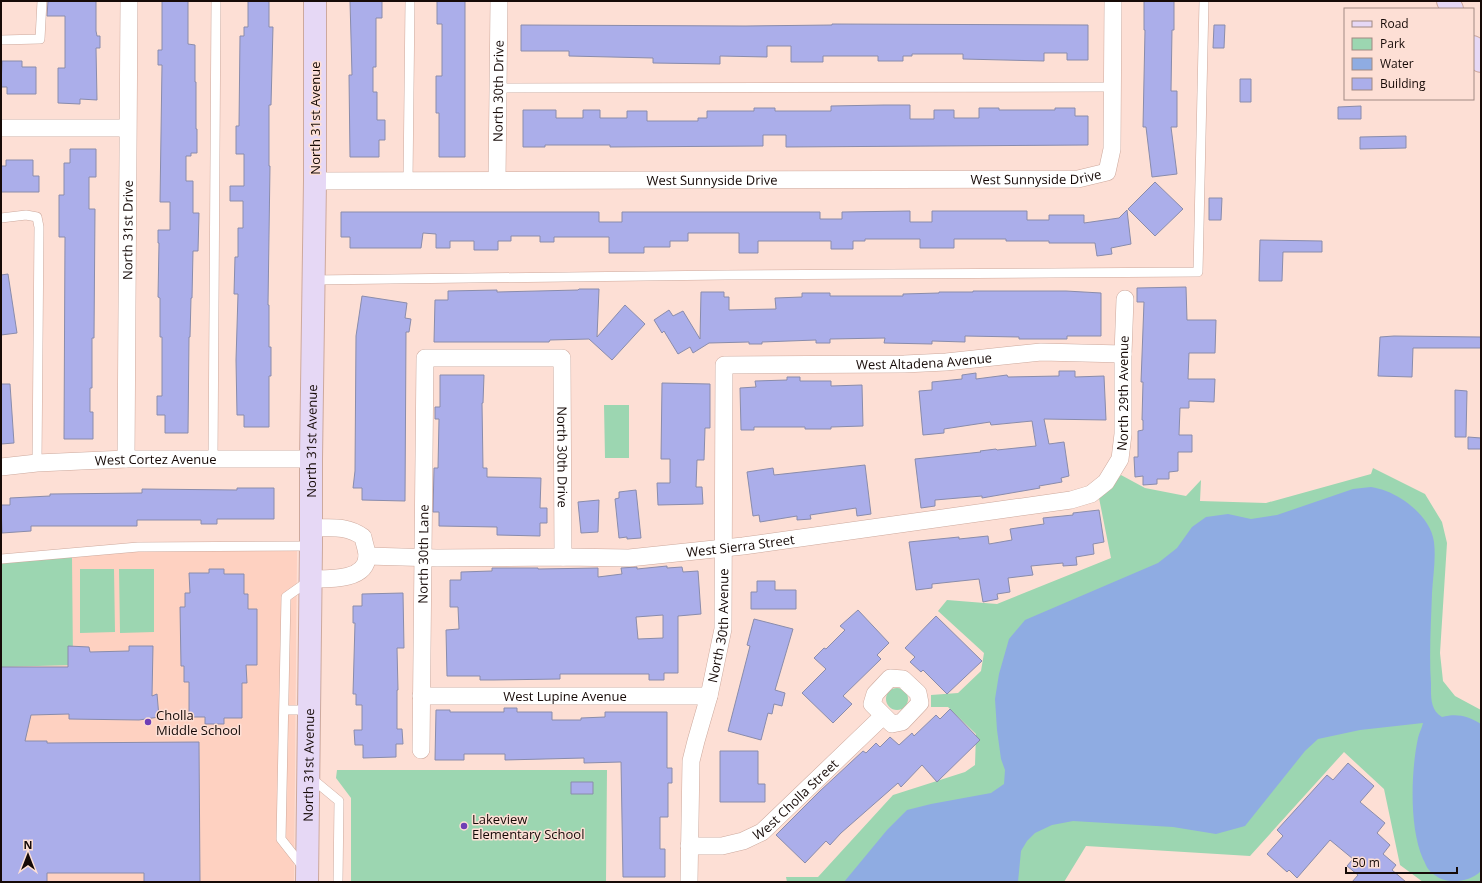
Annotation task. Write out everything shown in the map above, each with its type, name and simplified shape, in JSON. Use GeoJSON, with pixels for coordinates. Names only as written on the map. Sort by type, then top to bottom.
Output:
{"type":"FeatureCollection","features":[{"type":"Feature","properties":{"kind":"street","name":"North 31st Drive"},"geometry":{"type":"LineString","coordinates":[[126,459],[129,1]]}},
{"type":"Feature","properties":{"kind":"street","name":"North 31st Avenue"},"geometry":{"type":"LineString","coordinates":[[307,878],[311,579],[310,459],[315,181],[315,1]]}},
{"type":"Feature","properties":{"kind":"street","name":"North 30th Drive"},"geometry":{"type":"LineString","coordinates":[[497,180],[499,1]]}},
{"type":"Feature","properties":{"kind":"street"},"geometry":{"type":"LineString","coordinates":[[1112,88],[1113,1]]}},
{"type":"Feature","properties":{"kind":"street"},"geometry":{"type":"LineString","coordinates":[[1474,49],[1481,61]]}},
{"type":"Feature","properties":{"kind":"street","name":"West Sunnyside Drive"},"geometry":{"type":"LineString","coordinates":[[315,181],[1078,179],[1107,172],[1112,149],[1112,88]]}},
{"type":"Feature","properties":{"kind":"street"},"geometry":{"type":"LineString","coordinates":[[1,128],[127,128]]}},
{"type":"Feature","properties":{"kind":"street","name":"North 29th Avenue"},"geometry":{"type":"LineString","coordinates":[[1106,482],[1120,459],[1123,434],[1123,354],[1126,299]]}},
{"type":"Feature","properties":{"kind":"street","name":"West Altadena Avenue"},"geometry":{"type":"LineString","coordinates":[[724,365],[918,363],[990,358],[1041,352],[1123,354]]}},
{"type":"Feature","properties":{"kind":"street","name":"North 30th Drive"},"geometry":{"type":"LineString","coordinates":[[425,358],[562,358],[563,557]]}},
{"type":"Feature","properties":{"kind":"street","name":"North 30th Lane"},"geometry":{"type":"LineString","coordinates":[[421,750],[425,358]]}},
{"type":"Feature","properties":{"kind":"street","name":"North 30th Avenue"},"geometry":{"type":"LineString","coordinates":[[689,882],[691,760],[709,696],[723,629],[722,548],[724,365]]}},
{"type":"Feature","properties":{"kind":"street","name":"West Cortez Avenue"},"geometry":{"type":"LineString","coordinates":[[1,468],[37,463],[126,459],[310,459]]}},
{"type":"Feature","properties":{"kind":"street","name":"West Sierra Street"},"geometry":{"type":"LineString","coordinates":[[367,556],[422,558],[629,558],[722,548],[1071,500],[1091,494],[1106,482]]}},
{"type":"Feature","properties":{"kind":"street"},"geometry":{"type":"LineString","coordinates":[[311,537],[340,528],[355,531],[363,538],[367,556],[363,569],[353,575],[333,579],[311,579]]}},
{"type":"Feature","properties":{"kind":"street","name":"West Lupine Avenue"},"geometry":{"type":"LineString","coordinates":[[421,696],[709,696]]}},
{"type":"Feature","properties":{"kind":"street","name":"West Cholla Street"},"geometry":{"type":"LineString","coordinates":[[689,846],[722,846],[743,841],[762,832],[883,716]]}},
{"type":"Feature","properties":{"kind":"lane"},"geometry":{"type":"LineString","coordinates":[[1,40],[40,38],[42,1]]}},
{"type":"Feature","properties":{"kind":"lane"},"geometry":{"type":"LineString","coordinates":[[213,459],[216,1]]}},
{"type":"Feature","properties":{"kind":"lane"},"geometry":{"type":"LineString","coordinates":[[408,181],[410,1]]}},
{"type":"Feature","properties":{"kind":"lane"},"geometry":{"type":"LineString","coordinates":[[313,280],[733,275],[1198,272],[1204,1]]}},
{"type":"Feature","properties":{"kind":"lane"},"geometry":{"type":"LineString","coordinates":[[498,88],[1112,88]]}},
{"type":"Feature","properties":{"kind":"lane"},"geometry":{"type":"LineString","coordinates":[[1,218],[26,215],[36,217],[39,227],[37,463]]}},
{"type":"Feature","properties":{"kind":"lane"},"geometry":{"type":"LineString","coordinates":[[1,559],[138,547],[311,537]]}},
{"type":"Feature","properties":{"kind":"lane"},"geometry":{"type":"LineString","coordinates":[[307,878],[281,839],[286,597],[311,579]]}},
{"type":"Feature","properties":{"kind":"lane"},"geometry":{"type":"LineString","coordinates":[[284,710],[309,710]]}},
{"type":"Feature","properties":{"kind":"lane"},"geometry":{"type":"LineString","coordinates":[[308,776],[338,801],[338,882]]}},
{"type":"Feature","properties":{"kind":"shaded area","name":"Cholla Middle School"},"geometry":{"type":"Polygon","coordinates":[[[297,550],[294,882],[1,882],[3,562],[138,551],[297,550]]]}},
{"type":"Feature","properties":{"kind":"green space"},"geometry":{"type":"Polygon","coordinates":[[[604,405],[629,405],[629,458],[605,458],[604,405]]]}},
{"type":"Feature","properties":{"kind":"green space"},"geometry":{"type":"Polygon","coordinates":[[[1373,468],[1425,494],[1442,522],[1447,543],[1440,653],[1443,681],[1455,696],[1481,710],[1481,882],[1423,882],[1400,865],[1384,789],[1344,752],[1250,856],[1086,846],[1064,882],[787,882],[786,877],[818,877],[893,795],[965,772],[975,765],[976,734],[948,707],[931,707],[931,695],[958,693],[981,671],[984,653],[938,611],[947,600],[997,604],[1111,558],[1099,498],[1108,491],[1121,475],[1145,488],[1186,496],[1201,480],[1200,501],[1266,503],[1371,474],[1373,468]]]}},
{"type":"Feature","properties":{"kind":"green space"},"geometry":{"type":"Polygon","coordinates":[[[72,557],[73,665],[1,667],[1,562],[72,557]]]}},
{"type":"Feature","properties":{"kind":"green space"},"geometry":{"type":"Polygon","coordinates":[[[80,569],[114,569],[115,632],[80,633],[80,569]]]}},
{"type":"Feature","properties":{"kind":"green space"},"geometry":{"type":"Polygon","coordinates":[[[119,569],[154,569],[154,632],[120,633],[119,569]]]}},
{"type":"Feature","properties":{"kind":"green space"},"geometry":{"type":"Polygon","coordinates":[[[897,688],[905,691],[908,699],[905,707],[897,710],[889,707],[886,699],[889,691],[897,688]]]}},
{"type":"Feature","properties":{"kind":"green space","name":"Lakeview Elementary School"},"geometry":{"type":"Polygon","coordinates":[[[337,770],[607,770],[606,882],[351,882],[351,798],[336,778],[337,770]]]}},
{"type":"Feature","properties":{"kind":"water"},"geometry":{"type":"Polygon","coordinates":[[[1371,487],[1394,495],[1410,505],[1423,518],[1432,534],[1435,555],[1430,639],[1430,673],[1433,707],[1442,717],[1453,715],[1462,716],[1481,724],[1481,871],[1478,874],[1463,880],[1444,880],[1436,876],[1427,867],[1418,846],[1413,815],[1413,782],[1418,736],[1423,723],[1360,730],[1318,739],[1305,751],[1245,826],[1216,834],[1173,827],[1073,821],[1052,825],[1035,833],[1027,841],[1021,851],[1018,882],[844,882],[887,830],[907,810],[991,793],[1004,784],[1005,770],[1001,759],[995,699],[999,674],[1009,639],[1025,620],[1158,563],[1177,548],[1192,527],[1206,517],[1228,514],[1251,519],[1277,515],[1353,489],[1371,487]]]}},
{"type":"Feature","properties":{"kind":"building"},"geometry":{"type":"Polygon","coordinates":[[[48,1],[96,1],[96,31],[97,36],[100,36],[100,48],[96,48],[97,100],[80,99],[80,104],[58,103],[58,68],[65,68],[65,16],[47,16],[48,1]]]}},
{"type":"Feature","properties":{"kind":"building"},"geometry":{"type":"Polygon","coordinates":[[[162,1],[188,1],[188,44],[195,45],[197,153],[191,153],[191,156],[186,156],[186,181],[193,181],[193,213],[199,213],[198,251],[193,251],[189,337],[188,433],[165,433],[165,415],[157,415],[157,396],[162,396],[162,337],[160,337],[160,298],[158,297],[158,230],[170,230],[170,202],[160,202],[162,65],[158,65],[158,50],[162,50],[162,1]]]}},
{"type":"Feature","properties":{"kind":"building"},"geometry":{"type":"Polygon","coordinates":[[[248,1],[269,1],[269,27],[273,27],[271,105],[269,105],[270,166],[268,305],[269,347],[271,347],[271,376],[269,376],[269,427],[244,427],[244,415],[237,415],[236,360],[238,294],[234,294],[235,257],[238,257],[238,228],[243,228],[243,201],[230,201],[230,186],[244,186],[244,154],[236,154],[236,126],[239,126],[240,36],[244,36],[244,27],[248,27],[248,1]]]}},
{"type":"Feature","properties":{"kind":"building"},"geometry":{"type":"Polygon","coordinates":[[[350,1],[382,1],[382,18],[376,18],[376,67],[373,67],[373,92],[377,92],[377,120],[385,120],[385,140],[379,140],[379,157],[350,157],[349,75],[352,75],[350,1]]]}},
{"type":"Feature","properties":{"kind":"building"},"geometry":{"type":"Polygon","coordinates":[[[437,1],[465,1],[465,157],[439,157],[439,113],[436,113],[436,76],[442,76],[442,24],[437,24],[437,1]]]}},
{"type":"Feature","properties":{"kind":"building"},"geometry":{"type":"Polygon","coordinates":[[[1144,1],[1174,1],[1171,91],[1177,91],[1177,127],[1171,127],[1177,174],[1152,177],[1146,127],[1143,127],[1145,30],[1144,1]]]}},
{"type":"Feature","properties":{"kind":"building"},"geometry":{"type":"Polygon","coordinates":[[[832,24],[1088,25],[1088,60],[1067,60],[1067,53],[1044,53],[1044,61],[963,59],[963,54],[912,54],[912,56],[903,56],[903,61],[878,61],[878,56],[823,56],[823,62],[791,62],[791,46],[767,46],[767,57],[720,56],[720,64],[653,63],[653,58],[569,56],[569,51],[521,51],[521,25],[745,26],[832,24]]]}},
{"type":"Feature","properties":{"kind":"building"},"geometry":{"type":"Polygon","coordinates":[[[1214,25],[1225,25],[1224,48],[1213,48],[1214,25]]]}},
{"type":"Feature","properties":{"kind":"building"},"geometry":{"type":"Polygon","coordinates":[[[2,61],[22,61],[22,67],[36,67],[36,94],[7,94],[7,87],[1,87],[2,61]]]}},
{"type":"Feature","properties":{"kind":"building"},"geometry":{"type":"Polygon","coordinates":[[[1240,79],[1251,79],[1251,102],[1240,102],[1240,79]]]}},
{"type":"Feature","properties":{"kind":"building"},"geometry":{"type":"Polygon","coordinates":[[[910,105],[910,119],[934,119],[934,110],[954,110],[954,118],[979,118],[979,108],[999,108],[999,110],[1055,110],[1055,108],[1075,108],[1075,116],[1088,116],[1088,145],[786,147],[786,135],[763,135],[763,146],[610,147],[610,145],[545,145],[545,147],[523,147],[523,110],[556,110],[556,118],[583,118],[583,110],[600,110],[600,118],[627,118],[627,111],[647,111],[647,121],[698,121],[698,118],[707,118],[707,111],[754,111],[754,108],[775,108],[775,111],[831,111],[831,106],[910,105]]]}},
{"type":"Feature","properties":{"kind":"building"},"geometry":{"type":"Polygon","coordinates":[[[1361,106],[1361,119],[1338,119],[1338,107],[1361,106]]]}},
{"type":"Feature","properties":{"kind":"building"},"geometry":{"type":"Polygon","coordinates":[[[1406,136],[1406,148],[1360,149],[1360,137],[1406,136]]]}},
{"type":"Feature","properties":{"kind":"building"},"geometry":{"type":"Polygon","coordinates":[[[70,149],[96,149],[96,177],[89,177],[89,209],[95,209],[94,338],[92,338],[92,388],[90,388],[90,412],[93,412],[93,439],[64,439],[65,237],[59,237],[59,195],[64,195],[64,163],[70,163],[70,149]]]}},
{"type":"Feature","properties":{"kind":"building"},"geometry":{"type":"Polygon","coordinates":[[[6,160],[33,160],[33,176],[39,176],[39,192],[1,192],[1,166],[6,166],[6,160]]]}},
{"type":"Feature","properties":{"kind":"building"},"geometry":{"type":"Polygon","coordinates":[[[1155,182],[1183,209],[1155,236],[1128,209],[1155,182]]]}},
{"type":"Feature","properties":{"kind":"building"},"geometry":{"type":"Polygon","coordinates":[[[1209,198],[1222,198],[1221,220],[1209,220],[1209,198]]]}},
{"type":"Feature","properties":{"kind":"building"},"geometry":{"type":"Polygon","coordinates":[[[1127,210],[1131,244],[1111,248],[1112,254],[1097,256],[1095,243],[1049,243],[1049,241],[1006,241],[1006,239],[954,239],[954,248],[920,248],[920,239],[865,239],[865,241],[853,241],[853,249],[831,249],[831,241],[758,241],[758,253],[739,253],[739,233],[688,233],[688,241],[670,241],[670,247],[644,247],[644,253],[609,253],[609,237],[554,237],[554,242],[540,242],[540,236],[511,236],[511,241],[498,241],[498,250],[474,250],[474,241],[450,241],[450,248],[436,248],[436,234],[423,233],[421,248],[350,248],[350,237],[341,237],[341,212],[599,212],[599,222],[622,222],[622,212],[820,212],[820,219],[842,219],[842,212],[910,211],[910,222],[932,222],[932,211],[1027,211],[1027,220],[1049,220],[1049,215],[1084,215],[1084,223],[1119,218],[1127,210]]]}},
{"type":"Feature","properties":{"kind":"building"},"geometry":{"type":"Polygon","coordinates":[[[1260,240],[1322,241],[1322,252],[1283,252],[1282,281],[1259,281],[1260,240]]]}},
{"type":"Feature","properties":{"kind":"building"},"geometry":{"type":"Polygon","coordinates":[[[8,274],[17,333],[1,335],[1,275],[8,274]]]}},
{"type":"Feature","properties":{"kind":"building"},"geometry":{"type":"Polygon","coordinates":[[[1186,287],[1187,320],[1216,320],[1215,353],[1189,353],[1188,379],[1215,379],[1214,402],[1189,401],[1189,408],[1180,408],[1179,435],[1192,435],[1192,452],[1178,452],[1178,471],[1169,472],[1169,479],[1157,479],[1157,484],[1143,485],[1143,476],[1135,477],[1134,457],[1138,457],[1138,431],[1143,430],[1143,382],[1141,382],[1144,302],[1137,302],[1137,288],[1186,287]]]}},
{"type":"Feature","properties":{"kind":"building"},"geometry":{"type":"Polygon","coordinates":[[[599,289],[597,337],[625,305],[645,324],[612,360],[589,339],[550,340],[549,342],[434,342],[435,300],[448,300],[448,291],[497,290],[497,292],[599,289]]]}},
{"type":"Feature","properties":{"kind":"building"},"geometry":{"type":"Polygon","coordinates":[[[973,291],[1066,291],[1101,293],[1101,336],[1067,336],[1067,339],[1019,339],[1019,337],[965,336],[965,342],[932,341],[932,344],[884,343],[885,338],[830,339],[830,343],[816,343],[816,340],[762,342],[762,344],[749,344],[749,342],[709,343],[693,353],[690,347],[678,354],[664,331],[662,333],[654,320],[669,310],[673,316],[683,311],[700,339],[701,292],[724,292],[724,297],[729,297],[729,310],[776,309],[775,298],[802,297],[802,293],[830,293],[830,296],[903,296],[903,294],[973,291]]]}},
{"type":"Feature","properties":{"kind":"building"},"geometry":{"type":"Polygon","coordinates":[[[362,296],[407,303],[405,318],[411,319],[409,332],[406,332],[405,501],[362,500],[362,488],[353,488],[355,471],[356,336],[362,296]]]}},
{"type":"Feature","properties":{"kind":"building"},"geometry":{"type":"Polygon","coordinates":[[[1380,337],[1481,337],[1481,348],[1413,348],[1412,377],[1378,376],[1380,337]]]}},
{"type":"Feature","properties":{"kind":"building"},"geometry":{"type":"Polygon","coordinates":[[[1059,371],[1075,371],[1075,377],[1104,376],[1106,420],[1044,419],[1049,444],[1064,442],[1069,476],[1061,478],[1062,482],[1039,486],[1040,488],[982,498],[982,496],[935,500],[935,506],[921,508],[915,459],[996,449],[1036,446],[1032,421],[991,425],[990,422],[944,429],[944,433],[923,435],[919,391],[932,390],[932,382],[962,379],[962,375],[976,373],[976,379],[1007,375],[1008,377],[1059,376],[1059,371]]]}},
{"type":"Feature","properties":{"kind":"building"},"geometry":{"type":"Polygon","coordinates":[[[440,375],[484,375],[482,403],[483,468],[487,468],[487,477],[541,478],[540,508],[547,508],[547,523],[540,523],[540,536],[497,535],[497,527],[439,526],[439,512],[433,512],[434,468],[438,468],[439,419],[435,419],[435,407],[440,407],[440,375]]]}},
{"type":"Feature","properties":{"kind":"building"},"geometry":{"type":"Polygon","coordinates":[[[787,377],[800,377],[800,381],[831,381],[831,386],[862,385],[863,426],[831,427],[831,429],[805,429],[805,427],[754,427],[754,430],[741,430],[740,388],[756,387],[755,381],[787,380],[787,377]]]}},
{"type":"Feature","properties":{"kind":"building"},"geometry":{"type":"Polygon","coordinates":[[[662,383],[710,384],[710,428],[705,428],[704,460],[697,460],[696,487],[702,487],[703,504],[658,505],[657,483],[670,483],[670,459],[661,459],[662,383]]]}},
{"type":"Feature","properties":{"kind":"building"},"geometry":{"type":"Polygon","coordinates":[[[1,384],[10,384],[14,443],[1,444],[1,384]]]}},
{"type":"Feature","properties":{"kind":"building"},"geometry":{"type":"Polygon","coordinates":[[[1455,390],[1467,391],[1466,437],[1455,437],[1455,390]]]}},
{"type":"Feature","properties":{"kind":"building"},"geometry":{"type":"Polygon","coordinates":[[[1468,437],[1481,438],[1481,449],[1468,449],[1468,437]]]}},
{"type":"Feature","properties":{"kind":"building"},"geometry":{"type":"Polygon","coordinates":[[[865,465],[871,514],[857,516],[856,508],[810,515],[811,519],[797,520],[797,516],[760,522],[759,515],[753,516],[747,472],[773,468],[774,475],[865,465]]]}},
{"type":"Feature","properties":{"kind":"building"},"geometry":{"type":"Polygon","coordinates":[[[237,488],[274,488],[274,519],[217,519],[217,524],[201,524],[201,520],[137,520],[137,526],[31,526],[31,531],[2,533],[1,505],[10,505],[10,498],[50,496],[50,494],[142,493],[142,489],[237,490],[237,488]]]}},
{"type":"Feature","properties":{"kind":"building"},"geometry":{"type":"Polygon","coordinates":[[[636,490],[641,538],[619,538],[615,499],[619,498],[619,492],[636,490]]]}},
{"type":"Feature","properties":{"kind":"building"},"geometry":{"type":"Polygon","coordinates":[[[599,500],[598,532],[581,533],[578,502],[599,500]]]}},
{"type":"Feature","properties":{"kind":"building"},"geometry":{"type":"Polygon","coordinates":[[[1099,510],[1104,542],[1093,544],[1094,554],[1076,557],[1077,565],[1063,566],[1063,563],[1031,566],[1033,575],[1008,578],[1010,592],[997,594],[998,599],[983,602],[979,579],[932,584],[932,588],[916,590],[909,542],[988,536],[989,544],[1012,540],[1010,529],[1044,524],[1043,518],[1073,515],[1073,513],[1099,510]]]}},
{"type":"Feature","properties":{"kind":"building"},"geometry":{"type":"Polygon","coordinates":[[[667,566],[667,568],[682,567],[683,572],[698,571],[701,614],[678,616],[678,673],[664,673],[664,680],[649,680],[649,674],[560,674],[560,679],[494,680],[480,680],[480,676],[447,676],[446,630],[459,629],[458,607],[450,607],[450,580],[461,580],[461,572],[492,571],[492,568],[598,568],[598,577],[622,574],[621,568],[637,567],[637,569],[667,566]],[[663,615],[636,617],[638,639],[663,638],[663,615]]]}},
{"type":"Feature","properties":{"kind":"building"},"geometry":{"type":"Polygon","coordinates":[[[209,569],[224,569],[224,574],[244,574],[244,594],[248,594],[248,609],[257,609],[257,665],[246,665],[247,683],[242,683],[242,718],[224,718],[224,724],[205,724],[205,717],[189,717],[189,682],[184,682],[184,666],[181,666],[180,607],[185,607],[185,593],[190,593],[189,573],[209,573],[209,569]]]}},
{"type":"Feature","properties":{"kind":"building"},"geometry":{"type":"Polygon","coordinates":[[[757,581],[775,581],[775,590],[796,590],[796,609],[751,609],[751,592],[757,592],[757,581]]]}},
{"type":"Feature","properties":{"kind":"building"},"geometry":{"type":"Polygon","coordinates":[[[403,593],[404,648],[397,648],[397,729],[402,729],[403,744],[396,744],[396,757],[363,758],[363,745],[355,745],[354,730],[362,730],[362,705],[356,705],[356,694],[353,694],[355,623],[353,623],[353,606],[362,606],[362,594],[403,593]]]}},
{"type":"Feature","properties":{"kind":"building"},"geometry":{"type":"Polygon","coordinates":[[[858,610],[889,643],[877,655],[881,659],[843,696],[852,704],[833,723],[802,693],[826,669],[814,658],[824,648],[826,649],[845,630],[840,626],[858,610]]]}},
{"type":"Feature","properties":{"kind":"building"},"geometry":{"type":"Polygon","coordinates":[[[936,616],[982,661],[947,694],[923,670],[921,672],[910,662],[915,657],[905,648],[936,616]]]}},
{"type":"Feature","properties":{"kind":"building"},"geometry":{"type":"Polygon","coordinates":[[[754,619],[793,629],[775,690],[785,693],[782,706],[774,704],[772,714],[768,713],[761,740],[728,731],[750,646],[747,645],[754,619]]]}},
{"type":"Feature","properties":{"kind":"building"},"geometry":{"type":"Polygon","coordinates":[[[68,646],[89,647],[90,652],[129,651],[129,646],[153,646],[152,696],[157,694],[159,717],[139,720],[69,719],[69,714],[31,715],[25,741],[47,741],[47,743],[199,742],[200,882],[144,882],[144,873],[47,873],[47,882],[1,882],[1,667],[68,667],[68,646]]]}},
{"type":"Feature","properties":{"kind":"building"},"geometry":{"type":"Polygon","coordinates":[[[504,708],[517,708],[517,712],[552,712],[552,720],[581,720],[581,718],[605,717],[605,712],[667,712],[667,768],[672,768],[672,783],[668,783],[668,817],[660,817],[660,849],[665,849],[665,877],[623,877],[621,762],[584,763],[584,758],[505,760],[505,754],[464,754],[464,760],[435,760],[436,710],[450,710],[450,712],[504,712],[504,708]]]}},
{"type":"Feature","properties":{"kind":"building"},"geometry":{"type":"Polygon","coordinates":[[[950,709],[980,740],[937,782],[922,765],[901,787],[898,783],[841,833],[830,845],[826,841],[805,863],[776,835],[863,751],[866,753],[876,743],[880,747],[890,737],[899,745],[912,733],[914,736],[936,715],[940,719],[950,709]]]}},
{"type":"Feature","properties":{"kind":"building"},"geometry":{"type":"Polygon","coordinates":[[[720,751],[758,751],[758,784],[765,784],[765,802],[720,802],[720,751]]]}},
{"type":"Feature","properties":{"kind":"building"},"geometry":{"type":"Polygon","coordinates":[[[1348,763],[1374,786],[1360,802],[1385,823],[1377,833],[1390,845],[1383,854],[1396,865],[1392,870],[1406,882],[1352,882],[1358,875],[1347,866],[1353,859],[1330,840],[1297,878],[1289,870],[1287,872],[1267,854],[1283,836],[1277,830],[1327,775],[1333,780],[1348,763]]]}},
{"type":"Feature","properties":{"kind":"building"},"geometry":{"type":"Polygon","coordinates":[[[571,782],[593,782],[593,794],[571,794],[571,782]]]}},
{"type":"Feature","properties":{"kind":"place","name":"Cholla Middle School"},"geometry":{"type":"Point","coordinates":[148,722]}},
{"type":"Feature","properties":{"kind":"place","name":"Lakeview Elementary School"},"geometry":{"type":"Point","coordinates":[464,826]}}]}
